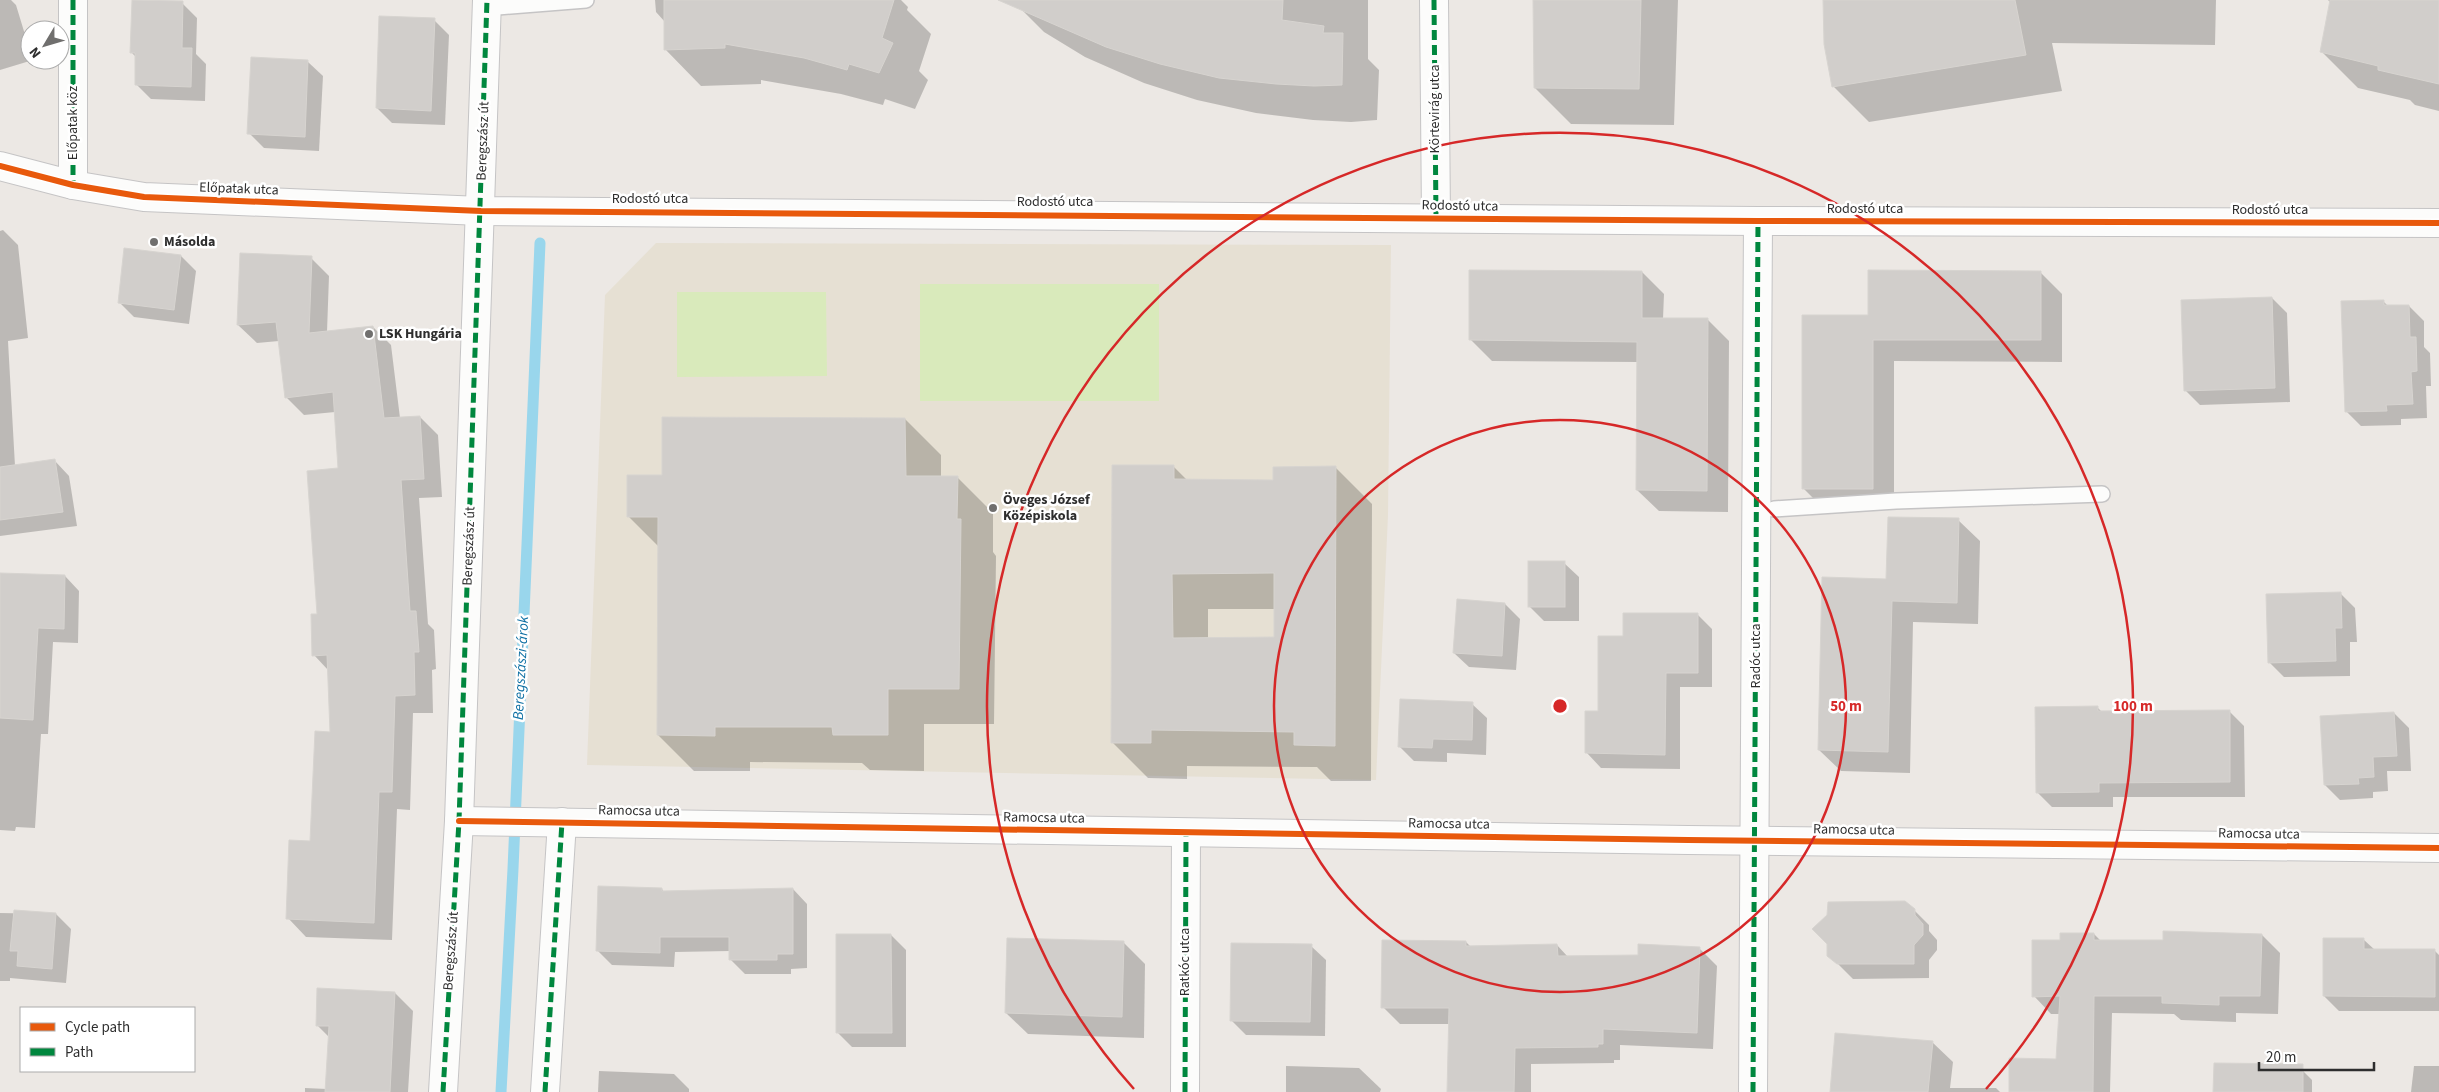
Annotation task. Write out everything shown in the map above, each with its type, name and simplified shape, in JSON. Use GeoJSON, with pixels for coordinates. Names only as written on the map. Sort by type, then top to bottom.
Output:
{"type":"FeatureCollection","features":[{"type":"Feature","properties":{"kind":"street","name":"Előpatak köz"},"geometry":{"type":"LineString","coordinates":[[73,0],[74,185]]}},
{"type":"Feature","properties":{"kind":"street","name":"Körtevirág utca"},"geometry":{"type":"LineString","coordinates":[[1434,0],[1436,218]]}},
{"type":"Feature","properties":{"kind":"street","name":"Beregszász út"},"geometry":{"type":"LineString","coordinates":[[443,1092],[459,821],[481,211],[486,4]]}},
{"type":"Feature","properties":{"kind":"street","name":"Előpatak utca"},"geometry":{"type":"LineString","coordinates":[[0,166],[74,185],[144,197],[481,211]]}},
{"type":"Feature","properties":{"kind":"street","name":"Rodostó utca"},"geometry":{"type":"LineString","coordinates":[[481,211],[1758,221],[2439,222]]}},
{"type":"Feature","properties":{"kind":"street","name":"Radóc utca"},"geometry":{"type":"LineString","coordinates":[[1753,1092],[1758,221]]}},
{"type":"Feature","properties":{"kind":"street","name":"Ramocsa utca"},"geometry":{"type":"LineString","coordinates":[[459,821],[1755,841],[2439,848]]}},
{"type":"Feature","properties":{"kind":"street"},"geometry":{"type":"LineString","coordinates":[[545,1092],[550,822]]}},
{"type":"Feature","properties":{"kind":"street","name":"Ratkóc utca"},"geometry":{"type":"LineString","coordinates":[[1185,1092],[1186,833]]}},
{"type":"Feature","properties":{"kind":"lane"},"geometry":{"type":"LineString","coordinates":[[486,4],[586,0]]}},
{"type":"Feature","properties":{"kind":"lane"},"geometry":{"type":"LineString","coordinates":[[1774,509],[1896,501],[2102,494]]}},
{"type":"Feature","properties":{"kind":"shaded area","name":"Öveges József Középiskola"},"geometry":{"type":"Polygon","coordinates":[[[656,243],[1391,245],[1388,515],[1376,780],[587,765],[605,295],[656,243]]]}},
{"type":"Feature","properties":{"kind":"green space"},"geometry":{"type":"Polygon","coordinates":[[[920,284],[1159,284],[1159,401],[920,401],[920,284]]]}},
{"type":"Feature","properties":{"kind":"green space"},"geometry":{"type":"Polygon","coordinates":[[[677,292],[826,292],[827,376],[677,377],[677,292]]]}},
{"type":"Feature","properties":{"kind":"building"},"geometry":{"type":"Polygon","coordinates":[[[132,0],[183,1],[182,48],[192,48],[191,87],[135,85],[135,53],[130,53],[132,0]]]}},
{"type":"Feature","properties":{"kind":"building"},"geometry":{"type":"Polygon","coordinates":[[[664,0],[894,0],[882,38],[893,43],[879,73],[849,64],[847,70],[804,58],[725,44],[725,48],[664,50],[664,0]]]}},
{"type":"Feature","properties":{"kind":"building"},"geometry":{"type":"Polygon","coordinates":[[[998,0],[1283,0],[1282,20],[1324,26],[1323,33],[1343,33],[1342,85],[1276,84],[1219,78],[1160,64],[1106,47],[998,0]]]}},
{"type":"Feature","properties":{"kind":"building"},"geometry":{"type":"Polygon","coordinates":[[[1533,0],[1641,0],[1639,89],[1534,88],[1533,0]]]}},
{"type":"Feature","properties":{"kind":"building"},"geometry":{"type":"Polygon","coordinates":[[[1823,0],[2015,0],[2026,55],[1832,87],[1824,44],[1823,0]]]}},
{"type":"Feature","properties":{"kind":"building"},"geometry":{"type":"Polygon","coordinates":[[[2330,0],[2439,0],[2439,84],[2378,70],[2378,66],[2320,52],[2330,0]]]}},
{"type":"Feature","properties":{"kind":"building"},"geometry":{"type":"Polygon","coordinates":[[[379,16],[435,18],[431,111],[376,108],[379,16]]]}},
{"type":"Feature","properties":{"kind":"building"},"geometry":{"type":"Polygon","coordinates":[[[251,57],[308,60],[305,137],[247,134],[251,57]]]}},
{"type":"Feature","properties":{"kind":"building"},"geometry":{"type":"Polygon","coordinates":[[[124,248],[181,255],[174,310],[118,303],[124,248]]]}},
{"type":"Feature","properties":{"kind":"building"},"geometry":{"type":"Polygon","coordinates":[[[240,253],[312,256],[309,333],[373,326],[384,418],[420,416],[424,479],[401,480],[410,611],[416,611],[419,652],[414,652],[415,695],[395,696],[392,792],[379,792],[374,923],[286,919],[289,840],[310,841],[315,731],[330,732],[327,655],[312,656],[311,614],[317,614],[307,471],[338,468],[333,392],[285,398],[276,322],[237,325],[240,253]]]}},
{"type":"Feature","properties":{"kind":"building"},"geometry":{"type":"Polygon","coordinates":[[[1469,270],[1642,271],[1642,318],[1708,318],[1707,491],[1636,490],[1637,342],[1469,340],[1469,270]]]}},
{"type":"Feature","properties":{"kind":"building"},"geometry":{"type":"Polygon","coordinates":[[[1868,270],[2041,271],[2041,340],[1873,340],[1873,489],[1802,489],[1802,315],[1868,315],[1868,270]]]}},
{"type":"Feature","properties":{"kind":"building"},"geometry":{"type":"Polygon","coordinates":[[[2272,297],[2275,388],[2184,391],[2181,300],[2272,297]]]}},
{"type":"Feature","properties":{"kind":"building"},"geometry":{"type":"Polygon","coordinates":[[[2384,300],[2384,305],[2409,305],[2410,337],[2416,337],[2417,371],[2411,372],[2413,404],[2386,405],[2387,411],[2345,412],[2341,301],[2384,300]]]}},
{"type":"Feature","properties":{"kind":"building"},"geometry":{"type":"Polygon","coordinates":[[[662,417],[905,418],[906,476],[958,476],[957,519],[961,519],[959,689],[888,689],[888,735],[833,735],[832,727],[715,727],[715,736],[657,735],[658,517],[627,517],[627,475],[662,475],[662,417]]]}},
{"type":"Feature","properties":{"kind":"building"},"geometry":{"type":"Polygon","coordinates":[[[55,459],[63,512],[0,520],[0,467],[55,459]]]}},
{"type":"Feature","properties":{"kind":"building"},"geometry":{"type":"Polygon","coordinates":[[[1112,465],[1174,465],[1174,479],[1273,480],[1273,467],[1336,466],[1335,746],[1294,745],[1294,732],[1151,730],[1151,743],[1111,743],[1112,465]],[[1274,573],[1172,574],[1173,638],[1274,637],[1274,573]]]}},
{"type":"Feature","properties":{"kind":"building"},"geometry":{"type":"Polygon","coordinates":[[[1888,517],[1959,518],[1957,603],[1892,601],[1888,752],[1818,750],[1822,577],[1886,579],[1888,517]]]}},
{"type":"Feature","properties":{"kind":"building"},"geometry":{"type":"Polygon","coordinates":[[[1528,561],[1565,561],[1565,607],[1528,607],[1528,561]]]}},
{"type":"Feature","properties":{"kind":"building"},"geometry":{"type":"Polygon","coordinates":[[[0,573],[65,575],[64,629],[38,628],[33,720],[0,718],[0,573]]]}},
{"type":"Feature","properties":{"kind":"building"},"geometry":{"type":"Polygon","coordinates":[[[2341,592],[2342,628],[2335,628],[2336,661],[2268,663],[2266,594],[2341,592]]]}},
{"type":"Feature","properties":{"kind":"building"},"geometry":{"type":"Polygon","coordinates":[[[1457,599],[1505,603],[1502,656],[1453,653],[1457,599]]]}},
{"type":"Feature","properties":{"kind":"building"},"geometry":{"type":"Polygon","coordinates":[[[1623,613],[1698,613],[1698,673],[1666,673],[1665,755],[1585,753],[1585,711],[1598,711],[1598,636],[1623,636],[1623,613]]]}},
{"type":"Feature","properties":{"kind":"building"},"geometry":{"type":"Polygon","coordinates":[[[1400,699],[1473,702],[1472,740],[1433,739],[1432,748],[1398,747],[1400,699]]]}},
{"type":"Feature","properties":{"kind":"building"},"geometry":{"type":"Polygon","coordinates":[[[2098,706],[2098,711],[2230,710],[2230,782],[2099,783],[2099,792],[2036,793],[2035,707],[2098,706]]]}},
{"type":"Feature","properties":{"kind":"building"},"geometry":{"type":"Polygon","coordinates":[[[2394,712],[2397,756],[2373,757],[2374,777],[2358,778],[2359,784],[2324,785],[2320,716],[2394,712]]]}},
{"type":"Feature","properties":{"kind":"building"},"geometry":{"type":"Polygon","coordinates":[[[598,886],[662,888],[662,891],[793,888],[793,954],[777,954],[777,960],[729,960],[729,937],[660,937],[660,953],[596,951],[598,886]]]}},
{"type":"Feature","properties":{"kind":"building"},"geometry":{"type":"Polygon","coordinates":[[[1905,901],[1915,909],[1915,915],[1923,924],[1923,935],[1914,945],[1914,964],[1837,964],[1827,956],[1827,944],[1812,929],[1827,915],[1828,902],[1905,901]]]}},
{"type":"Feature","properties":{"kind":"building"},"geometry":{"type":"Polygon","coordinates":[[[14,910],[56,913],[52,969],[17,966],[18,951],[10,951],[14,910]]]}},
{"type":"Feature","properties":{"kind":"building"},"geometry":{"type":"Polygon","coordinates":[[[2163,931],[2262,934],[2260,996],[2219,996],[2219,1005],[2162,1003],[2162,996],[2094,996],[2093,1092],[2009,1092],[2009,1058],[2056,1059],[2060,996],[2032,997],[2032,940],[2060,940],[2060,933],[2094,933],[2094,940],[2163,940],[2163,931]]]}},
{"type":"Feature","properties":{"kind":"building"},"geometry":{"type":"Polygon","coordinates":[[[836,934],[891,934],[892,1033],[836,1033],[836,934]]]}},
{"type":"Feature","properties":{"kind":"building"},"geometry":{"type":"Polygon","coordinates":[[[1007,938],[1124,941],[1122,1017],[1005,1013],[1007,938]]]}},
{"type":"Feature","properties":{"kind":"building"},"geometry":{"type":"Polygon","coordinates":[[[2323,938],[2364,938],[2364,949],[2435,949],[2435,997],[2323,996],[2323,938]]]}},
{"type":"Feature","properties":{"kind":"building"},"geometry":{"type":"Polygon","coordinates":[[[1382,940],[1466,941],[1466,946],[1557,944],[1558,956],[1638,955],[1638,944],[1700,947],[1697,1033],[1603,1029],[1603,1044],[1598,1044],[1598,1047],[1515,1048],[1514,1092],[1447,1092],[1449,1008],[1381,1008],[1382,940]]]}},
{"type":"Feature","properties":{"kind":"building"},"geometry":{"type":"Polygon","coordinates":[[[1231,943],[1312,944],[1310,1022],[1230,1021],[1231,943]]]}},
{"type":"Feature","properties":{"kind":"building"},"geometry":{"type":"Polygon","coordinates":[[[317,988],[395,992],[390,1092],[325,1092],[329,1026],[316,1026],[317,988]]]}},
{"type":"Feature","properties":{"kind":"building"},"geometry":{"type":"Polygon","coordinates":[[[1835,1033],[1933,1041],[1928,1092],[1830,1092],[1835,1033]]]}},
{"type":"Feature","properties":{"kind":"building"},"geometry":{"type":"Polygon","coordinates":[[[2214,1063],[2303,1064],[2303,1092],[2213,1092],[2214,1063]]]}},
{"type":"Feature","properties":{"kind":"waterway","name":"Beregszászi-árok"},"geometry":{"type":"LineString","coordinates":[[501,1092],[513,869],[540,243]]}},
{"type":"Feature","properties":{"kind":"marked path"},"geometry":{"type":"LineString","coordinates":[[73,0],[73,185]]}},
{"type":"Feature","properties":{"kind":"marked path"},"geometry":{"type":"LineString","coordinates":[[443,1092],[459,821],[487,0]]}},
{"type":"Feature","properties":{"kind":"marked path"},"geometry":{"type":"LineString","coordinates":[[1434,0],[1436,218]]}},
{"type":"Feature","properties":{"kind":"marked path"},"geometry":{"type":"LineString","coordinates":[[1753,1092],[1758,221]]}},
{"type":"Feature","properties":{"kind":"marked path"},"geometry":{"type":"LineString","coordinates":[[545,1092],[562,822]]}},
{"type":"Feature","properties":{"kind":"marked path"},"geometry":{"type":"LineString","coordinates":[[1185,1092],[1186,833]]}},
{"type":"Feature","properties":{"kind":"cycle path"},"geometry":{"type":"LineString","coordinates":[[0,166],[73,185],[144,197],[481,211],[1758,221],[2439,223]]}},
{"type":"Feature","properties":{"kind":"cycle path"},"geometry":{"type":"LineString","coordinates":[[459,821],[1688,840],[2439,848]]}},
{"type":"Feature","properties":{"kind":"place","name":"Másolda"},"geometry":{"type":"Point","coordinates":[154,242]}},
{"type":"Feature","properties":{"kind":"place","name":"LSK Hungária"},"geometry":{"type":"Point","coordinates":[369,334]}},
{"type":"Feature","properties":{"kind":"place","name":"Öveges József Középiskola"},"geometry":{"type":"Point","coordinates":[993,508]}}]}
